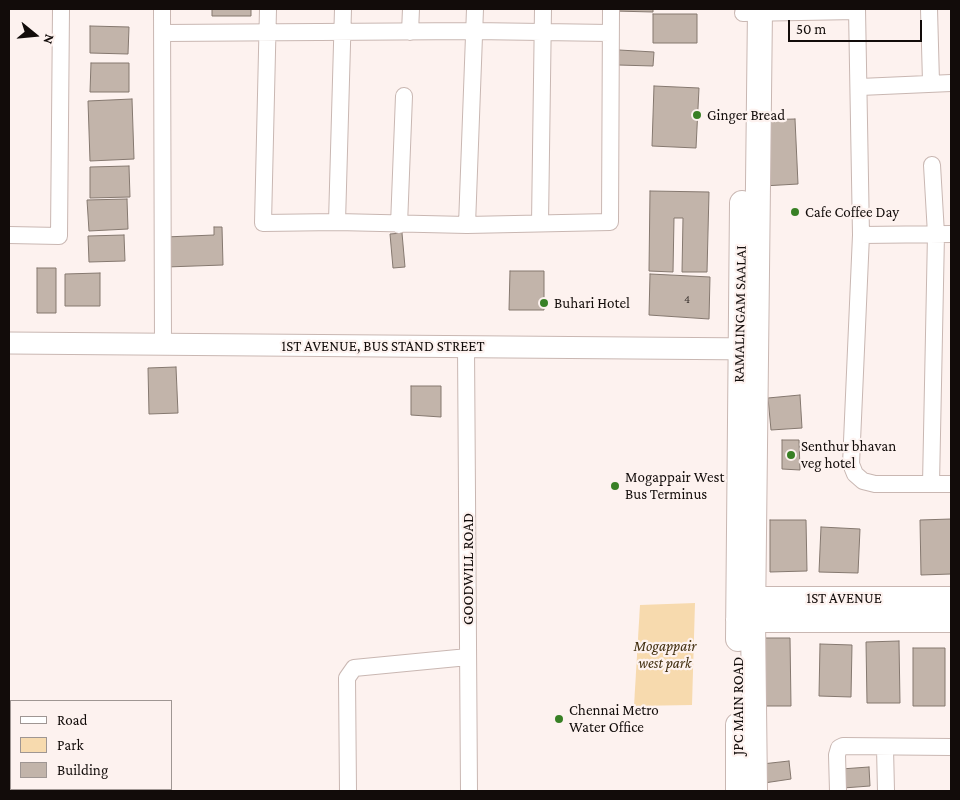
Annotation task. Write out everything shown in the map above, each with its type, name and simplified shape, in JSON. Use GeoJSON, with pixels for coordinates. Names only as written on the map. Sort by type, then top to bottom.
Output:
{"type":"FeatureCollection","features":[{"type":"Feature","properties":{"kind":"main road"},"geometry":{"type":"LineString","coordinates":[[751,10],[746,609],[755,791]]}},
{"type":"Feature","properties":{"kind":"main road","name":"1ST AVENUE"},"geometry":{"type":"LineString","coordinates":[[746,609],[951,599]]}},
{"type":"Feature","properties":{"kind":"main road","name":"1ST AVENUE"},"geometry":{"type":"LineString","coordinates":[[746,609],[951,620]]}},
{"type":"Feature","properties":{"kind":"main road","name":"JPC MAIN ROAD"},"geometry":{"type":"LineString","coordinates":[[738,791],[746,609]]}},
{"type":"Feature","properties":{"kind":"street"},"geometry":{"type":"LineString","coordinates":[[9,235],[59,236],[61,9]]}},
{"type":"Feature","properties":{"kind":"street"},"geometry":{"type":"LineString","coordinates":[[162,9],[163,346]]}},
{"type":"Feature","properties":{"kind":"street"},"geometry":{"type":"LineString","coordinates":[[268,9],[263,224],[337,222],[399,225],[610,222],[611,9]]}},
{"type":"Feature","properties":{"kind":"street"},"geometry":{"type":"LineString","coordinates":[[337,222],[343,9]]}},
{"type":"Feature","properties":{"kind":"street"},"geometry":{"type":"LineString","coordinates":[[410,32],[411,9]]}},
{"type":"Feature","properties":{"kind":"street"},"geometry":{"type":"LineString","coordinates":[[467,225],[475,9]]}},
{"type":"Feature","properties":{"kind":"street"},"geometry":{"type":"LineString","coordinates":[[540,223],[543,9]]}},
{"type":"Feature","properties":{"kind":"street"},"geometry":{"type":"LineString","coordinates":[[930,9],[931,82]]}},
{"type":"Feature","properties":{"kind":"street"},"geometry":{"type":"LineString","coordinates":[[751,10],[857,10],[862,235],[851,464],[855,474],[863,481],[875,484],[951,484]]}},
{"type":"Feature","properties":{"kind":"street"},"geometry":{"type":"LineString","coordinates":[[162,33],[474,31],[610,33]]}},
{"type":"Feature","properties":{"kind":"street"},"geometry":{"type":"LineString","coordinates":[[860,87],[931,82],[951,83]]}},
{"type":"Feature","properties":{"kind":"street"},"geometry":{"type":"LineString","coordinates":[[399,225],[404,96]]}},
{"type":"Feature","properties":{"kind":"street"},"geometry":{"type":"LineString","coordinates":[[931,484],[944,234],[932,165]]}},
{"type":"Feature","properties":{"kind":"street"},"geometry":{"type":"LineString","coordinates":[[862,235],[944,234]]}},
{"type":"Feature","properties":{"kind":"street","name":"1ST AVENUE, BUS STAND STREET"},"geometry":{"type":"LineString","coordinates":[[9,343],[163,346],[749,349]]}},
{"type":"Feature","properties":{"kind":"street","name":"GOODWILL ROAD"},"geometry":{"type":"LineString","coordinates":[[466,347],[469,791]]}},
{"type":"Feature","properties":{"kind":"street"},"geometry":{"type":"LineString","coordinates":[[348,791],[347,678],[354,668],[468,657]]}},
{"type":"Feature","properties":{"kind":"street"},"geometry":{"type":"LineString","coordinates":[[838,791],[839,748],[951,747]]}},
{"type":"Feature","properties":{"kind":"street"},"geometry":{"type":"LineString","coordinates":[[885,748],[886,791]]}},
{"type":"Feature","properties":{"kind":"green space","name":"Mogappair west park"},"geometry":{"type":"Polygon","coordinates":[[[695,603],[692,705],[634,706],[640,605],[695,603]]]}},
{"type":"Feature","properties":{"kind":"building"},"geometry":{"type":"Polygon","coordinates":[[[212,9],[251,9],[251,16],[212,16],[212,9]]]}},
{"type":"Feature","properties":{"kind":"building"},"geometry":{"type":"Polygon","coordinates":[[[614,9],[653,9],[653,12],[614,11],[614,9]]]}},
{"type":"Feature","properties":{"kind":"building"},"geometry":{"type":"Polygon","coordinates":[[[653,14],[697,14],[697,43],[653,43],[653,14]]]}},
{"type":"Feature","properties":{"kind":"building"},"geometry":{"type":"Polygon","coordinates":[[[90,26],[129,27],[128,54],[90,53],[90,26]]]}},
{"type":"Feature","properties":{"kind":"building"},"geometry":{"type":"Polygon","coordinates":[[[619,50],[654,52],[653,66],[618,65],[619,50]]]}},
{"type":"Feature","properties":{"kind":"building"},"geometry":{"type":"Polygon","coordinates":[[[91,63],[129,63],[129,92],[90,92],[91,63]]]}},
{"type":"Feature","properties":{"kind":"building"},"geometry":{"type":"Polygon","coordinates":[[[654,86],[699,88],[696,148],[652,146],[654,86]]]}},
{"type":"Feature","properties":{"kind":"building"},"geometry":{"type":"Polygon","coordinates":[[[132,99],[134,159],[90,161],[88,101],[132,99]]]}},
{"type":"Feature","properties":{"kind":"building"},"geometry":{"type":"Polygon","coordinates":[[[795,119],[798,184],[763,186],[760,120],[795,119]]]}},
{"type":"Feature","properties":{"kind":"building"},"geometry":{"type":"Polygon","coordinates":[[[129,166],[130,197],[90,198],[90,167],[129,166]]]}},
{"type":"Feature","properties":{"kind":"building"},"geometry":{"type":"Polygon","coordinates":[[[650,191],[709,192],[707,272],[682,272],[683,218],[674,218],[673,272],[649,271],[650,191]]]}},
{"type":"Feature","properties":{"kind":"building"},"geometry":{"type":"Polygon","coordinates":[[[127,199],[128,229],[89,231],[87,200],[127,199]]]}},
{"type":"Feature","properties":{"kind":"building"},"geometry":{"type":"Polygon","coordinates":[[[214,227],[222,227],[223,265],[166,267],[165,237],[214,235],[214,227]]]}},
{"type":"Feature","properties":{"kind":"building"},"geometry":{"type":"Polygon","coordinates":[[[402,233],[405,267],[393,268],[390,234],[402,233]]]}},
{"type":"Feature","properties":{"kind":"building"},"geometry":{"type":"Polygon","coordinates":[[[124,235],[125,261],[89,262],[88,236],[124,235]]]}},
{"type":"Feature","properties":{"kind":"building"},"geometry":{"type":"Polygon","coordinates":[[[37,268],[56,268],[56,313],[37,313],[37,268]]]}},
{"type":"Feature","properties":{"kind":"building"},"geometry":{"type":"Polygon","coordinates":[[[510,271],[544,271],[544,310],[509,310],[510,271]]]}},
{"type":"Feature","properties":{"kind":"building"},"geometry":{"type":"Polygon","coordinates":[[[100,273],[100,306],[65,306],[65,274],[100,273]]]}},
{"type":"Feature","properties":{"kind":"building"},"geometry":{"type":"Polygon","coordinates":[[[650,274],[710,277],[709,319],[649,315],[650,274]]]}},
{"type":"Feature","properties":{"kind":"building"},"geometry":{"type":"Polygon","coordinates":[[[176,367],[178,413],[149,414],[148,368],[176,367]]]}},
{"type":"Feature","properties":{"kind":"building"},"geometry":{"type":"Polygon","coordinates":[[[411,386],[441,386],[441,417],[411,415],[411,386]]]}},
{"type":"Feature","properties":{"kind":"building"},"geometry":{"type":"Polygon","coordinates":[[[800,395],[802,428],[771,430],[768,398],[800,395]]]}},
{"type":"Feature","properties":{"kind":"building","name":"Senthur bhavan veg hotel"},"geometry":{"type":"Polygon","coordinates":[[[782,440],[799,440],[800,470],[782,469],[782,440]]]}},
{"type":"Feature","properties":{"kind":"building"},"geometry":{"type":"Polygon","coordinates":[[[951,519],[951,574],[921,575],[920,520],[951,519]]]}},
{"type":"Feature","properties":{"kind":"building"},"geometry":{"type":"Polygon","coordinates":[[[770,520],[806,520],[807,571],[770,572],[770,520]]]}},
{"type":"Feature","properties":{"kind":"building"},"geometry":{"type":"Polygon","coordinates":[[[821,527],[860,529],[858,573],[819,572],[821,527]]]}},
{"type":"Feature","properties":{"kind":"building"},"geometry":{"type":"Polygon","coordinates":[[[762,638],[790,638],[791,706],[763,706],[762,638]]]}},
{"type":"Feature","properties":{"kind":"building"},"geometry":{"type":"Polygon","coordinates":[[[899,641],[900,703],[867,703],[866,642],[899,641]]]}},
{"type":"Feature","properties":{"kind":"building"},"geometry":{"type":"Polygon","coordinates":[[[820,644],[852,645],[851,697],[819,696],[820,644]]]}},
{"type":"Feature","properties":{"kind":"building"},"geometry":{"type":"Polygon","coordinates":[[[913,648],[945,648],[945,706],[913,706],[913,648]]]}},
{"type":"Feature","properties":{"kind":"building"},"geometry":{"type":"Polygon","coordinates":[[[789,761],[791,779],[764,783],[762,764],[789,761]]]}},
{"type":"Feature","properties":{"kind":"building"},"geometry":{"type":"Polygon","coordinates":[[[869,767],[870,786],[843,788],[841,769],[869,767]]]}},
{"type":"Feature","properties":{"kind":"place","name":"Ginger Bread"},"geometry":{"type":"Point","coordinates":[697,115]}},
{"type":"Feature","properties":{"kind":"place","name":"Cafe Coffee Day"},"geometry":{"type":"Point","coordinates":[795,212]}},
{"type":"Feature","properties":{"kind":"place","name":"Buhari Hotel"},"geometry":{"type":"Point","coordinates":[544,303]}},
{"type":"Feature","properties":{"kind":"place","name":"Senthur bhavan veg hotel"},"geometry":{"type":"Point","coordinates":[791,455]}},
{"type":"Feature","properties":{"kind":"place","name":"Mogappair West Bus Terminus"},"geometry":{"type":"Point","coordinates":[615,486]}},
{"type":"Feature","properties":{"kind":"place","name":"Chennai Metro Water Office"},"geometry":{"type":"Point","coordinates":[559,719]}}]}
